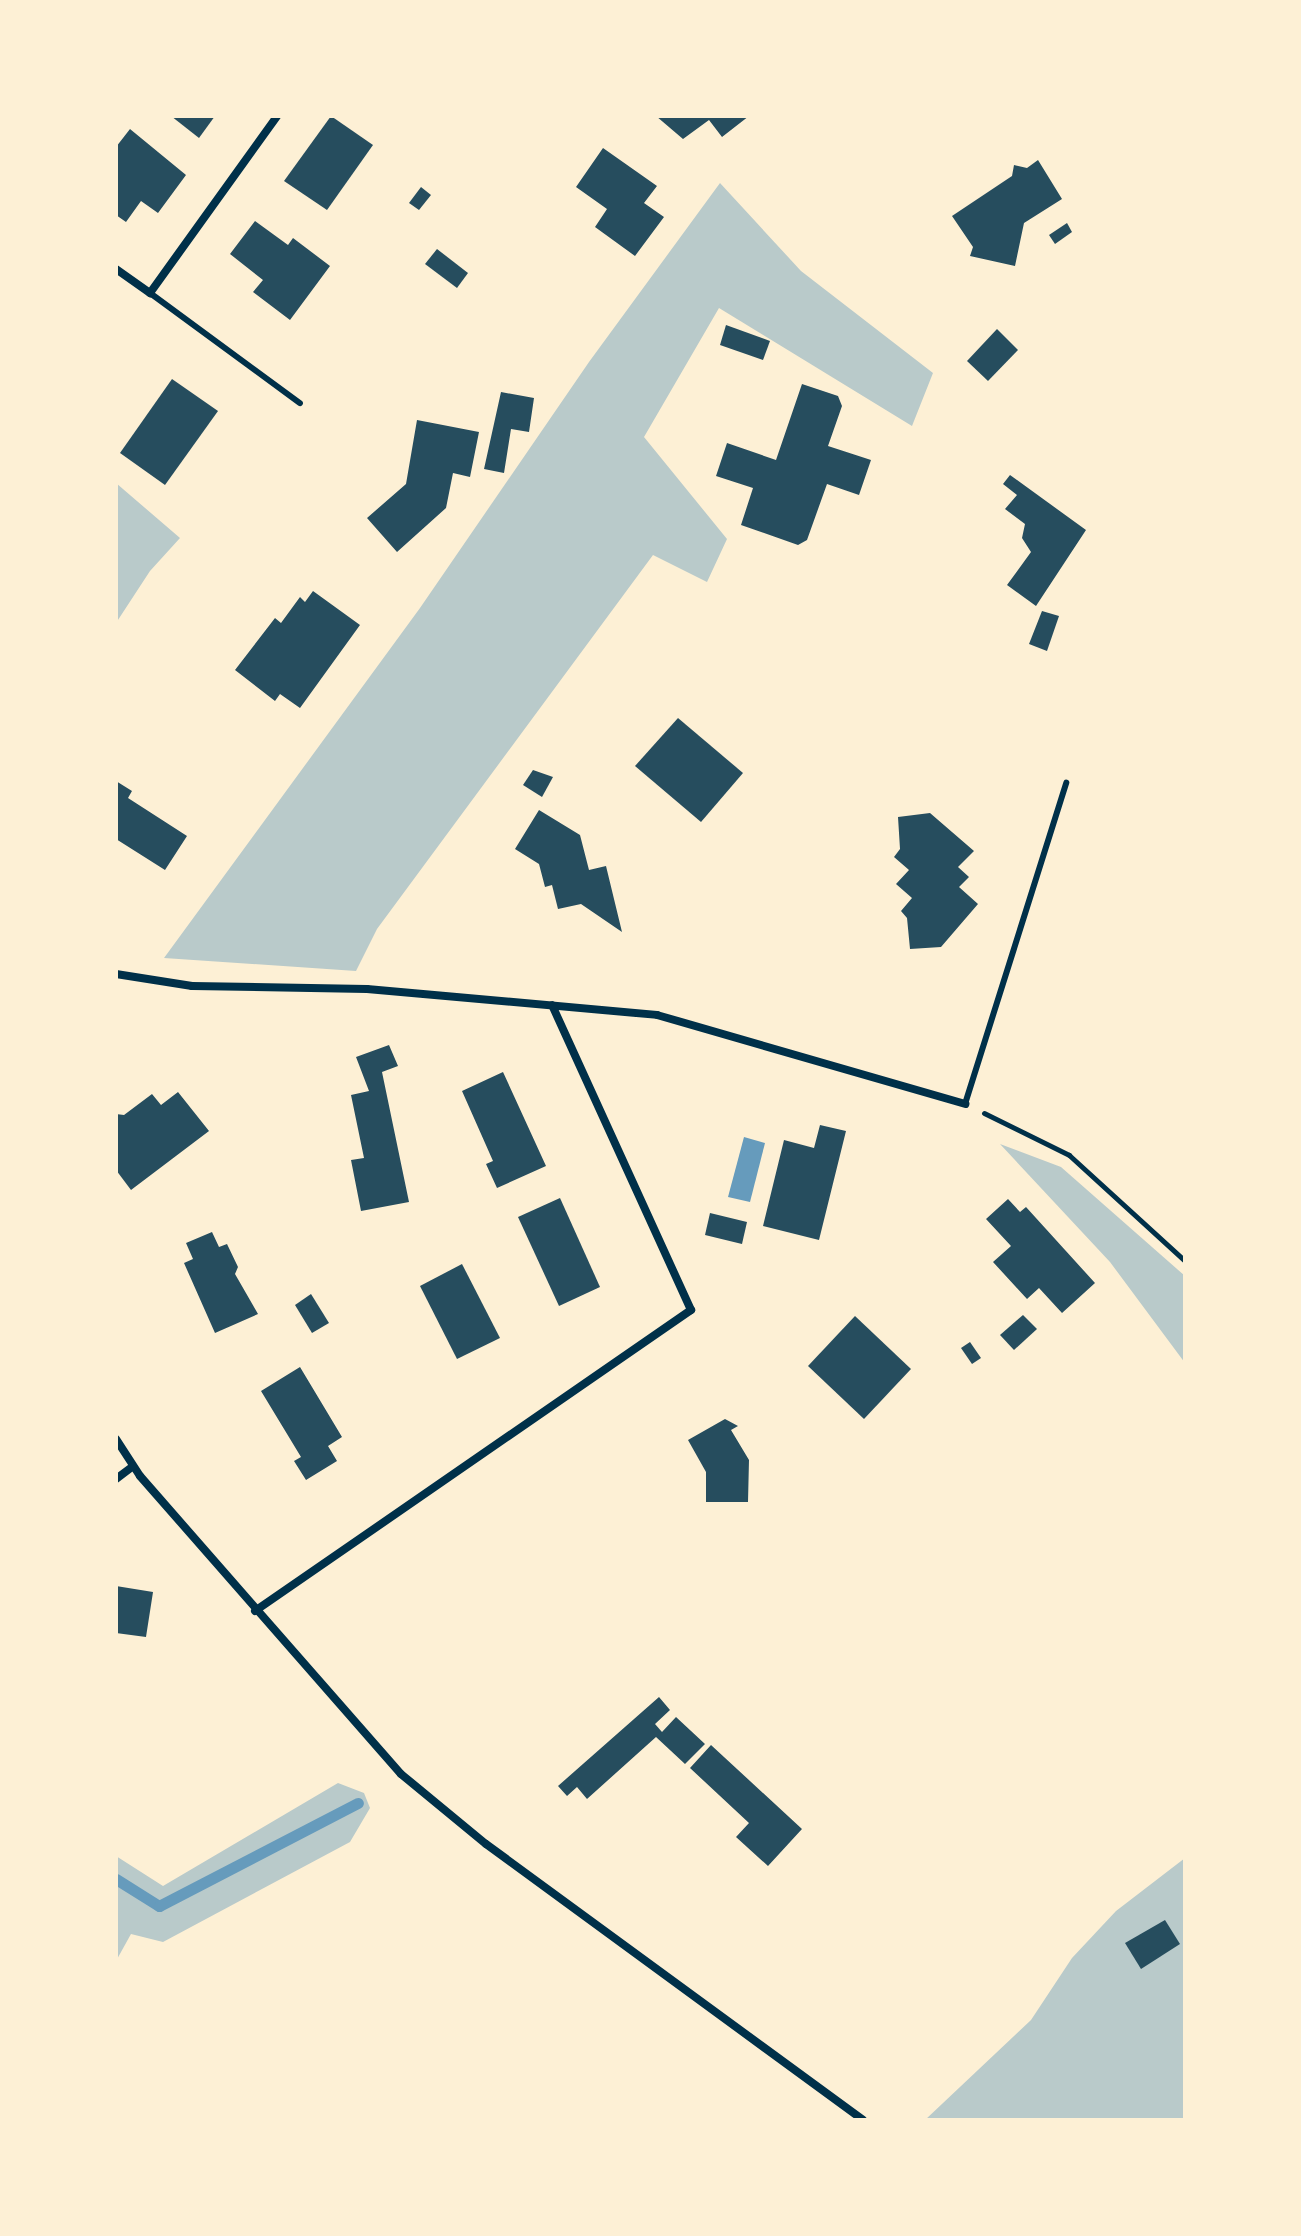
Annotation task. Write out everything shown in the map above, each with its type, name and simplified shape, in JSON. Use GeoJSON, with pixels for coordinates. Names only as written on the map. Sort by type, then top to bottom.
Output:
{"type":"FeatureCollection","features":[{"type":"Feature","properties":{"kind":"street"},"geometry":{"type":"LineString","coordinates":[[116,269],[150,293],[277,116]]}},
{"type":"Feature","properties":{"kind":"street"},"geometry":{"type":"LineString","coordinates":[[116,974],[192,986],[367,989],[657,1015],[965,1104]]}},
{"type":"Feature","properties":{"kind":"street"},"geometry":{"type":"LineString","coordinates":[[255,1611],[691,1310],[552,1005]]}},
{"type":"Feature","properties":{"kind":"street"},"geometry":{"type":"LineString","coordinates":[[116,1439],[133,1466],[255,1611],[401,1774],[486,1844],[863,2120]]}},
{"type":"Feature","properties":{"kind":"street"},"geometry":{"type":"LineString","coordinates":[[116,1479],[133,1466]]}},
{"type":"Feature","properties":{"kind":"lane"},"geometry":{"type":"LineString","coordinates":[[150,293],[300,403]]}},
{"type":"Feature","properties":{"kind":"lane"},"geometry":{"type":"LineString","coordinates":[[965,1104],[1066,783]]}},
{"type":"Feature","properties":{"kind":"path"},"geometry":{"type":"LineString","coordinates":[[965,1104],[1069,1155],[1185,1261]]}},
{"type":"Feature","properties":{"kind":"shaded area"},"geometry":{"type":"Polygon","coordinates":[[[720,183],[801,271],[933,373],[912,426],[719,308],[644,437],[727,539],[707,582],[653,555],[377,929],[356,971],[164,958],[420,608],[589,362],[720,183]]]}},
{"type":"Feature","properties":{"kind":"shaded area"},"geometry":{"type":"Polygon","coordinates":[[[116,483],[180,538],[150,571],[116,623],[116,483]]]}},
{"type":"Feature","properties":{"kind":"shaded area"},"geometry":{"type":"Polygon","coordinates":[[[1000,1144],[1061,1167],[1185,1276],[1185,1363],[1110,1262],[1000,1144]]]}},
{"type":"Feature","properties":{"kind":"shaded area"},"geometry":{"type":"Polygon","coordinates":[[[338,1783],[364,1793],[370,1808],[350,1842],[163,1942],[131,1934],[116,1961],[116,1856],[163,1886],[338,1783]]]}},
{"type":"Feature","properties":{"kind":"shaded area"},"geometry":{"type":"Polygon","coordinates":[[[1185,1858],[1185,2120],[925,2120],[1031,2020],[1072,1958],[1116,1911],[1185,1858]]]}},
{"type":"Feature","properties":{"kind":"water"},"geometry":{"type":"Polygon","coordinates":[[[744,1137],[765,1143],[750,1202],[728,1197],[744,1137]]]}},
{"type":"Feature","properties":{"kind":"building"},"geometry":{"type":"Polygon","coordinates":[[[171,116],[215,116],[199,138],[171,116]]]}},
{"type":"Feature","properties":{"kind":"building"},"geometry":{"type":"Polygon","coordinates":[[[331,116],[373,145],[327,210],[284,181],[331,116]]]}},
{"type":"Feature","properties":{"kind":"building"},"geometry":{"type":"Polygon","coordinates":[[[656,116],[749,116],[722,137],[709,120],[683,139],[656,116]]]}},
{"type":"Feature","properties":{"kind":"building"},"geometry":{"type":"Polygon","coordinates":[[[130,129],[186,175],[158,213],[141,201],[126,222],[116,215],[116,147],[130,129]]]}},
{"type":"Feature","properties":{"kind":"building"},"geometry":{"type":"Polygon","coordinates":[[[603,148],[657,186],[644,203],[664,217],[635,256],[595,227],[607,209],[576,187],[603,148]]]}},
{"type":"Feature","properties":{"kind":"building"},"geometry":{"type":"Polygon","coordinates":[[[1038,160],[1062,199],[1024,223],[1015,266],[970,256],[973,247],[952,216],[1012,176],[1014,165],[1027,168],[1038,160]]]}},
{"type":"Feature","properties":{"kind":"building"},"geometry":{"type":"Polygon","coordinates":[[[421,187],[431,195],[419,210],[409,203],[421,187]]]}},
{"type":"Feature","properties":{"kind":"building"},"geometry":{"type":"Polygon","coordinates":[[[255,221],[288,245],[293,238],[330,266],[290,320],[253,292],[263,280],[230,254],[255,221]]]}},
{"type":"Feature","properties":{"kind":"building"},"geometry":{"type":"Polygon","coordinates":[[[1067,223],[1072,232],[1055,244],[1049,235],[1067,223]]]}},
{"type":"Feature","properties":{"kind":"building"},"geometry":{"type":"Polygon","coordinates":[[[437,249],[468,273],[457,288],[425,264],[437,249]]]}},
{"type":"Feature","properties":{"kind":"building"},"geometry":{"type":"Polygon","coordinates":[[[726,325],[770,341],[763,360],[720,345],[726,325]]]}},
{"type":"Feature","properties":{"kind":"building"},"geometry":{"type":"Polygon","coordinates":[[[997,329],[1018,350],[988,381],[967,361],[997,329]]]}},
{"type":"Feature","properties":{"kind":"building"},"geometry":{"type":"Polygon","coordinates":[[[172,379],[218,411],[165,485],[120,453],[172,379]]]}},
{"type":"Feature","properties":{"kind":"building"},"geometry":{"type":"Polygon","coordinates":[[[802,384],[838,396],[842,406],[828,446],[871,460],[859,495],[827,484],[807,540],[798,545],[741,525],[753,488],[716,476],[727,443],[776,460],[802,384]]]}},
{"type":"Feature","properties":{"kind":"building"},"geometry":{"type":"Polygon","coordinates":[[[501,392],[534,398],[529,432],[511,429],[504,473],[484,469],[501,392]]]}},
{"type":"Feature","properties":{"kind":"building"},"geometry":{"type":"Polygon","coordinates":[[[417,420],[479,432],[470,477],[453,473],[446,508],[397,552],[367,518],[406,484],[417,420]]]}},
{"type":"Feature","properties":{"kind":"building"},"geometry":{"type":"Polygon","coordinates":[[[1010,475],[1086,530],[1036,606],[1007,585],[1031,552],[1022,538],[1025,524],[1005,509],[1017,495],[1003,484],[1010,475]]]}},
{"type":"Feature","properties":{"kind":"building"},"geometry":{"type":"Polygon","coordinates":[[[313,591],[360,625],[300,708],[280,694],[275,701],[235,670],[275,618],[281,623],[300,597],[305,602],[313,591]]]}},
{"type":"Feature","properties":{"kind":"building"},"geometry":{"type":"Polygon","coordinates":[[[1042,611],[1059,616],[1047,651],[1029,644],[1042,611]]]}},
{"type":"Feature","properties":{"kind":"building"},"geometry":{"type":"Polygon","coordinates":[[[678,718],[743,773],[701,822],[635,766],[678,718]]]}},
{"type":"Feature","properties":{"kind":"building"},"geometry":{"type":"Polygon","coordinates":[[[533,770],[553,777],[542,797],[523,785],[533,770]]]}},
{"type":"Feature","properties":{"kind":"building"},"geometry":{"type":"Polygon","coordinates":[[[116,781],[132,791],[128,798],[187,836],[165,870],[116,839],[116,781]]]}},
{"type":"Feature","properties":{"kind":"building"},"geometry":{"type":"Polygon","coordinates":[[[539,810],[580,835],[589,870],[606,866],[622,932],[581,904],[558,909],[552,885],[545,887],[539,864],[515,849],[539,810]]]}},
{"type":"Feature","properties":{"kind":"building"},"geometry":{"type":"Polygon","coordinates":[[[930,813],[974,851],[958,867],[969,877],[959,887],[978,904],[941,947],[910,949],[907,918],[901,911],[912,898],[896,884],[909,870],[894,857],[900,849],[898,817],[930,813]]]}},
{"type":"Feature","properties":{"kind":"building"},"geometry":{"type":"Polygon","coordinates":[[[389,1045],[398,1066],[382,1072],[409,1202],[361,1211],[351,1160],[364,1158],[351,1095],[369,1091],[356,1057],[389,1045]]]}},
{"type":"Feature","properties":{"kind":"building"},"geometry":{"type":"Polygon","coordinates":[[[503,1072],[546,1166],[497,1188],[486,1164],[493,1161],[462,1091],[503,1072]]]}},
{"type":"Feature","properties":{"kind":"building"},"geometry":{"type":"Polygon","coordinates":[[[178,1092],[209,1131],[131,1190],[116,1170],[116,1114],[124,1115],[152,1094],[161,1105],[178,1092]]]}},
{"type":"Feature","properties":{"kind":"building"},"geometry":{"type":"Polygon","coordinates":[[[820,1125],[846,1131],[819,1240],[763,1226],[784,1140],[814,1148],[820,1125]]]}},
{"type":"Feature","properties":{"kind":"building"},"geometry":{"type":"Polygon","coordinates":[[[560,1198],[600,1287],[559,1306],[518,1217],[560,1198]]]}},
{"type":"Feature","properties":{"kind":"building"},"geometry":{"type":"Polygon","coordinates":[[[1008,1199],[1020,1212],[1026,1207],[1095,1283],[1062,1313],[1039,1288],[1027,1299],[993,1262],[1011,1246],[986,1219],[1008,1199]]]}},
{"type":"Feature","properties":{"kind":"building"},"geometry":{"type":"Polygon","coordinates":[[[710,1213],[747,1222],[742,1244],[705,1235],[710,1213]]]}},
{"type":"Feature","properties":{"kind":"building"},"geometry":{"type":"Polygon","coordinates":[[[212,1232],[219,1247],[227,1244],[238,1267],[235,1274],[258,1314],[215,1333],[184,1263],[193,1259],[186,1243],[212,1232]]]}},
{"type":"Feature","properties":{"kind":"building"},"geometry":{"type":"Polygon","coordinates":[[[462,1264],[500,1338],[457,1359],[420,1286],[462,1264]]]}},
{"type":"Feature","properties":{"kind":"building"},"geometry":{"type":"Polygon","coordinates":[[[311,1294],[329,1323],[312,1333],[295,1305],[311,1294]]]}},
{"type":"Feature","properties":{"kind":"building"},"geometry":{"type":"Polygon","coordinates":[[[1023,1315],[1037,1329],[1014,1350],[1000,1335],[1023,1315]]]}},
{"type":"Feature","properties":{"kind":"building"},"geometry":{"type":"Polygon","coordinates":[[[855,1316],[911,1369],[864,1419],[808,1366],[855,1316]]]}},
{"type":"Feature","properties":{"kind":"building"},"geometry":{"type":"Polygon","coordinates":[[[970,1342],[981,1358],[972,1364],[961,1348],[970,1342]]]}},
{"type":"Feature","properties":{"kind":"building"},"geometry":{"type":"Polygon","coordinates":[[[300,1367],[342,1437],[328,1446],[337,1461],[306,1480],[294,1461],[301,1457],[261,1391],[300,1367]]]}},
{"type":"Feature","properties":{"kind":"building"},"geometry":{"type":"Polygon","coordinates":[[[725,1419],[738,1426],[731,1430],[749,1460],[748,1502],[706,1502],[706,1472],[688,1440],[725,1419]]]}},
{"type":"Feature","properties":{"kind":"building"},"geometry":{"type":"Polygon","coordinates":[[[116,1586],[153,1592],[146,1637],[116,1633],[116,1586]]]}},
{"type":"Feature","properties":{"kind":"building"},"geometry":{"type":"Polygon","coordinates":[[[659,1697],[670,1710],[655,1724],[662,1732],[676,1717],[705,1744],[685,1764],[656,1737],[587,1799],[577,1787],[567,1796],[558,1786],[659,1697]]]}},
{"type":"Feature","properties":{"kind":"building"},"geometry":{"type":"Polygon","coordinates":[[[711,1745],[802,1829],[768,1866],[736,1837],[749,1823],[690,1768],[711,1745]]]}},
{"type":"Feature","properties":{"kind":"building"},"geometry":{"type":"Polygon","coordinates":[[[1165,1920],[1180,1944],[1141,1969],[1125,1943],[1165,1920]]]}},
{"type":"Feature","properties":{"kind":"waterway"},"geometry":{"type":"LineString","coordinates":[[116,1879],[159,1906],[358,1803]]}}]}
